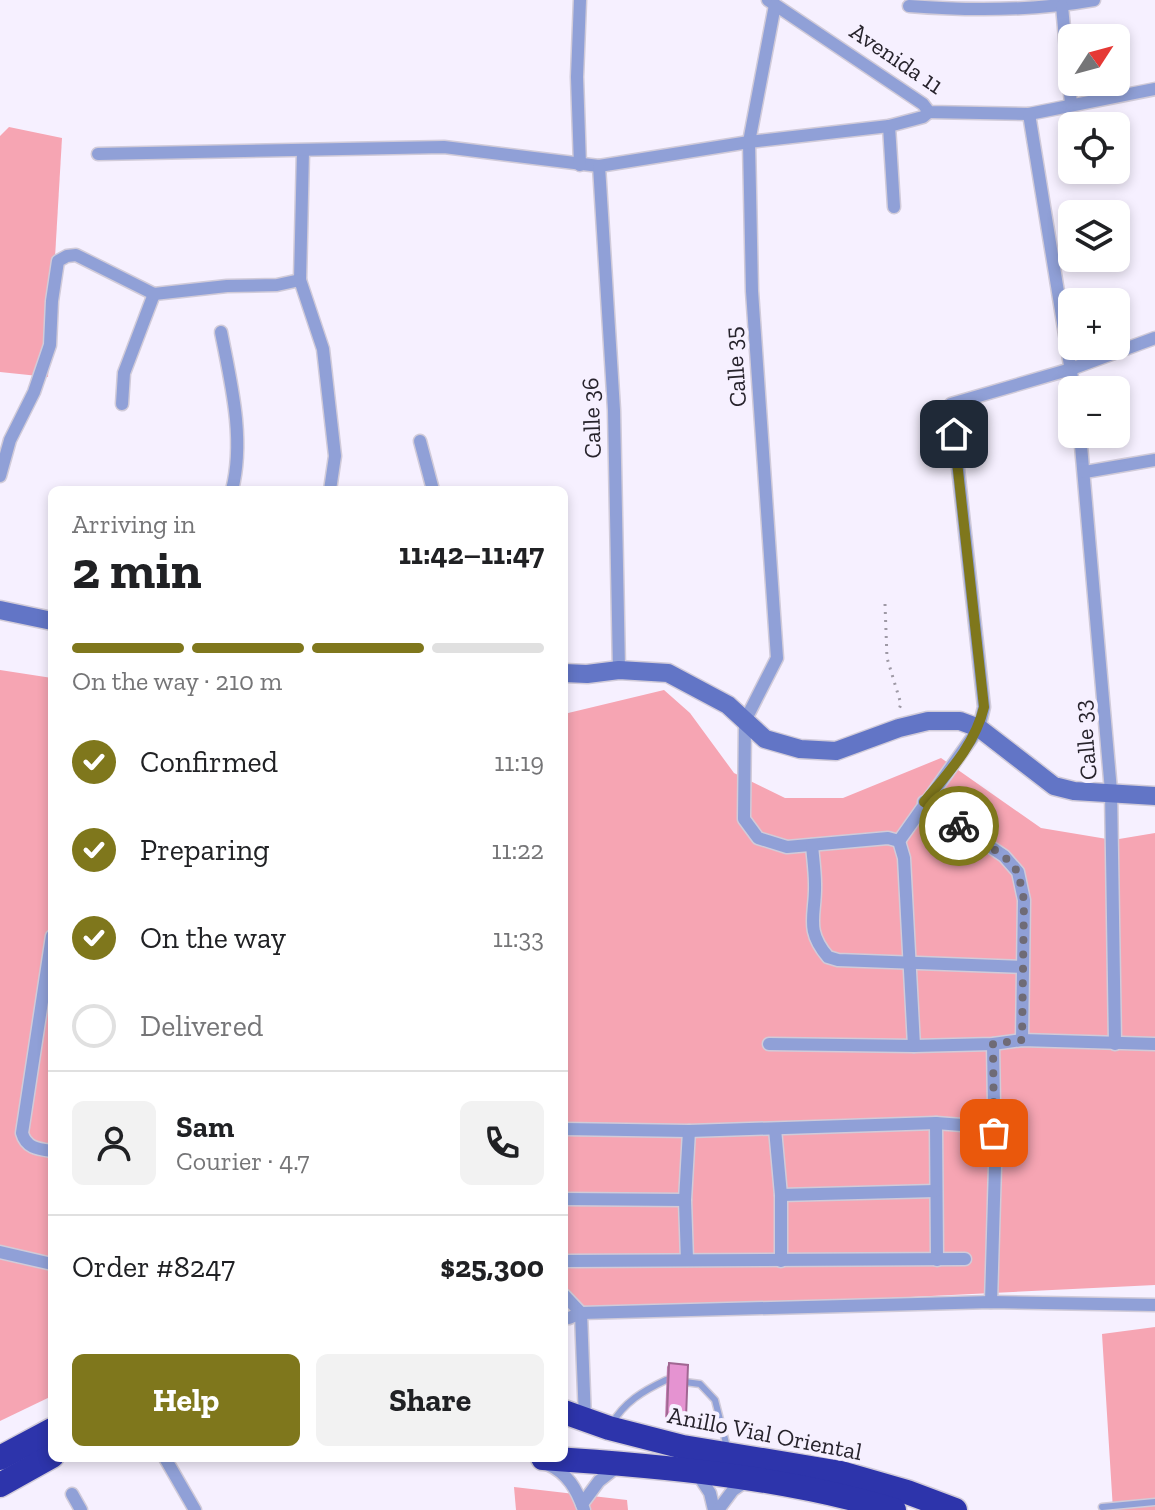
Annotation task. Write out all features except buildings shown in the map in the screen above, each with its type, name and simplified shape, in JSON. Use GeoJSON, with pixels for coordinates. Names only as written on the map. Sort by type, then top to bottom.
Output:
{"type":"FeatureCollection","features":[{"type":"Feature","properties":{"kind":"highway","name":"Anillo Vial Oriental"},"geometry":{"type":"LineString","coordinates":[[575,1416],[683,1447],[841,1473],[955,1510]]}},
{"type":"Feature","properties":{"kind":"highway"},"geometry":{"type":"LineString","coordinates":[[0,1458],[48,1432]]}},
{"type":"Feature","properties":{"kind":"highway"},"geometry":{"type":"LineString","coordinates":[[0,1485],[48,1458]]}},
{"type":"Feature","properties":{"kind":"highway","name":"Anillo Vial Oriental"},"geometry":{"type":"LineString","coordinates":[[568,1460],[695,1470],[885,1509]]}},
{"type":"Feature","properties":{"kind":"street"},"geometry":{"type":"LineString","coordinates":[[580,0],[577,77],[580,165]]}},
{"type":"Feature","properties":{"kind":"street"},"geometry":{"type":"LineString","coordinates":[[909,6],[970,11],[1062,6],[1094,0]]}},
{"type":"Feature","properties":{"kind":"street","name":"Avenida 11"},"geometry":{"type":"LineString","coordinates":[[771,2],[923,104],[929,112],[1029,114],[1155,89]]}},
{"type":"Feature","properties":{"kind":"street","name":"Calle 35"},"geometry":{"type":"LineString","coordinates":[[745,721],[777,658],[752,291],[749,142],[771,2]]}},
{"type":"Feature","properties":{"kind":"street"},"geometry":{"type":"LineString","coordinates":[[1062,6],[1071,104]]}},
{"type":"Feature","properties":{"kind":"street"},"geometry":{"type":"LineString","coordinates":[[98,154],[444,147],[599,166],[749,142],[889,126],[923,117],[929,112]]}},
{"type":"Feature","properties":{"kind":"street"},"geometry":{"type":"LineString","coordinates":[[1029,114],[1072,376]]}},
{"type":"Feature","properties":{"kind":"street"},"geometry":{"type":"LineString","coordinates":[[889,126],[894,207]]}},
{"type":"Feature","properties":{"kind":"street"},"geometry":{"type":"LineString","coordinates":[[303,151],[300,280],[323,349],[335,456],[331,486]]}},
{"type":"Feature","properties":{"kind":"street","name":"Calle 36"},"geometry":{"type":"LineString","coordinates":[[599,166],[614,410],[619,670]]}},
{"type":"Feature","properties":{"kind":"street"},"geometry":{"type":"LineString","coordinates":[[0,476],[10,440],[34,392],[50,345],[58,261],[76,255],[154,294],[227,286],[277,285],[300,280]]}},
{"type":"Feature","properties":{"kind":"street"},"geometry":{"type":"LineString","coordinates":[[122,404],[124,373],[154,294]]}},
{"type":"Feature","properties":{"kind":"street"},"geometry":{"type":"LineString","coordinates":[[221,332],[234,395],[237,469],[233,486]]}},
{"type":"Feature","properties":{"kind":"street"},"geometry":{"type":"LineString","coordinates":[[914,1046],[904,858],[899,841],[979,728],[984,707],[951,404],[1071,369],[1155,338]]}},
{"type":"Feature","properties":{"kind":"street"},"geometry":{"type":"LineString","coordinates":[[420,441],[432,486]]}},
{"type":"Feature","properties":{"kind":"street","name":"Calle 33"},"geometry":{"type":"LineString","coordinates":[[1082,448],[1111,791],[1115,1044]]}},
{"type":"Feature","properties":{"kind":"street"},"geometry":{"type":"LineString","coordinates":[[1085,472],[1155,460]]}},
{"type":"Feature","properties":{"kind":"street"},"geometry":{"type":"LineString","coordinates":[[0,610],[48,620]]}},
{"type":"Feature","properties":{"kind":"street"},"geometry":{"type":"LineString","coordinates":[[568,673],[619,670],[668,673],[728,705],[765,739],[800,749],[836,751],[928,721],[960,721],[979,728],[1054,786],[1074,791],[1155,796]]}},
{"type":"Feature","properties":{"kind":"street"},"geometry":{"type":"LineString","coordinates":[[745,721],[744,819],[758,838],[787,847],[888,838],[899,841]]}},
{"type":"Feature","properties":{"kind":"street"},"geometry":{"type":"LineString","coordinates":[[924,802],[1004,856],[1018,872],[1024,900],[1022,1040]]}},
{"type":"Feature","properties":{"kind":"street"},"geometry":{"type":"LineString","coordinates":[[812,845],[815,887],[811,921],[814,936],[828,957],[838,960],[1022,967]]}},
{"type":"Feature","properties":{"kind":"street"},"geometry":{"type":"LineString","coordinates":[[48,964],[22,1133],[24,1141],[30,1146],[48,1150]]}},
{"type":"Feature","properties":{"kind":"street"},"geometry":{"type":"LineString","coordinates":[[769,1044],[914,1046],[1022,1040],[1155,1044]]}},
{"type":"Feature","properties":{"kind":"street"},"geometry":{"type":"LineString","coordinates":[[991,1302],[995,1166],[993,1044]]}},
{"type":"Feature","properties":{"kind":"street"},"geometry":{"type":"LineString","coordinates":[[568,1129],[689,1131],[936,1123],[962,1125]]}},
{"type":"Feature","properties":{"kind":"street"},"geometry":{"type":"LineString","coordinates":[[936,1123],[937,1260]]}},
{"type":"Feature","properties":{"kind":"street"},"geometry":{"type":"LineString","coordinates":[[775,1129],[781,1195],[781,1261]]}},
{"type":"Feature","properties":{"kind":"street"},"geometry":{"type":"LineString","coordinates":[[687,1260],[685,1200],[689,1131]]}},
{"type":"Feature","properties":{"kind":"street"},"geometry":{"type":"LineString","coordinates":[[781,1195],[935,1191]]}},
{"type":"Feature","properties":{"kind":"street"},"geometry":{"type":"LineString","coordinates":[[568,1199],[685,1200]]}},
{"type":"Feature","properties":{"kind":"street"},"geometry":{"type":"LineString","coordinates":[[0,1252],[48,1263]]}},
{"type":"Feature","properties":{"kind":"street"},"geometry":{"type":"LineString","coordinates":[[568,1261],[965,1259]]}},
{"type":"Feature","properties":{"kind":"street"},"geometry":{"type":"LineString","coordinates":[[571,1315],[991,1302],[1155,1305]]}},
{"type":"Feature","properties":{"kind":"street"},"geometry":{"type":"LineString","coordinates":[[571,1315],[582,1331],[575,1416]]}},
{"type":"Feature","properties":{"kind":"street"},"geometry":{"type":"LineString","coordinates":[[166,1462],[195,1510]]}},
{"type":"Feature","properties":{"kind":"street"},"geometry":{"type":"LineString","coordinates":[[543,1462],[565,1476],[583,1507],[599,1481],[621,1464]]}},
{"type":"Feature","properties":{"kind":"street"},"geometry":{"type":"LineString","coordinates":[[695,1470],[710,1493],[716,1510]]}},
{"type":"Feature","properties":{"kind":"street"},"geometry":{"type":"LineString","coordinates":[[716,1510],[733,1490],[749,1479]]}},
{"type":"Feature","properties":{"kind":"street"},"geometry":{"type":"LineString","coordinates":[[72,1494],[81,1510]]}},
{"type":"Feature","properties":{"kind":"lane"},"geometry":{"type":"LineString","coordinates":[[609,1428],[620,1409],[643,1391],[666,1380]]}},
{"type":"Feature","properties":{"kind":"lane"},"geometry":{"type":"LineString","coordinates":[[685,1382],[700,1384],[715,1400],[728,1455]]}},
{"type":"Feature","properties":{"kind":"lane"},"geometry":{"type":"LineString","coordinates":[[1102,1507],[1155,1502]]}},
{"type":"Feature","properties":{"kind":"path"},"geometry":{"type":"LineString","coordinates":[[883,735],[889,719],[900,710],[901,704],[887,658],[885,604]]}},
{"type":"Feature","properties":{"kind":"shaded area"},"geometry":{"type":"Polygon","coordinates":[[[9,127],[62,138],[48,377],[0,372],[0,136],[9,127]]]}},
{"type":"Feature","properties":{"kind":"shaded area"},"geometry":{"type":"Polygon","coordinates":[[[0,670],[48,677],[48,1398],[0,1421],[0,670]]]}},
{"type":"Feature","properties":{"kind":"shaded area"},"geometry":{"type":"Polygon","coordinates":[[[664,690],[690,713],[734,773],[785,798],[843,798],[941,758],[1041,828],[1113,840],[1155,833],[1155,1285],[568,1314],[568,713],[664,690]]]}},
{"type":"Feature","properties":{"kind":"shaded area"},"geometry":{"type":"Polygon","coordinates":[[[1155,1327],[1155,1510],[1113,1510],[1102,1334],[1155,1327]]]}},
{"type":"Feature","properties":{"kind":"shaded area"},"geometry":{"type":"Polygon","coordinates":[[[514,1487],[627,1500],[628,1510],[516,1510],[514,1487]]]}},
{"type":"Feature","properties":{"kind":"way so far"},"geometry":{"type":"LineString","coordinates":[[959,826],[1004,856],[1018,872],[1024,900],[1022,1040],[993,1044],[994,1133]]}},
{"type":"Feature","properties":{"kind":"route"},"geometry":{"type":"LineString","coordinates":[[954,434],[984,707],[979,728],[924,802],[959,826]]}}]}
